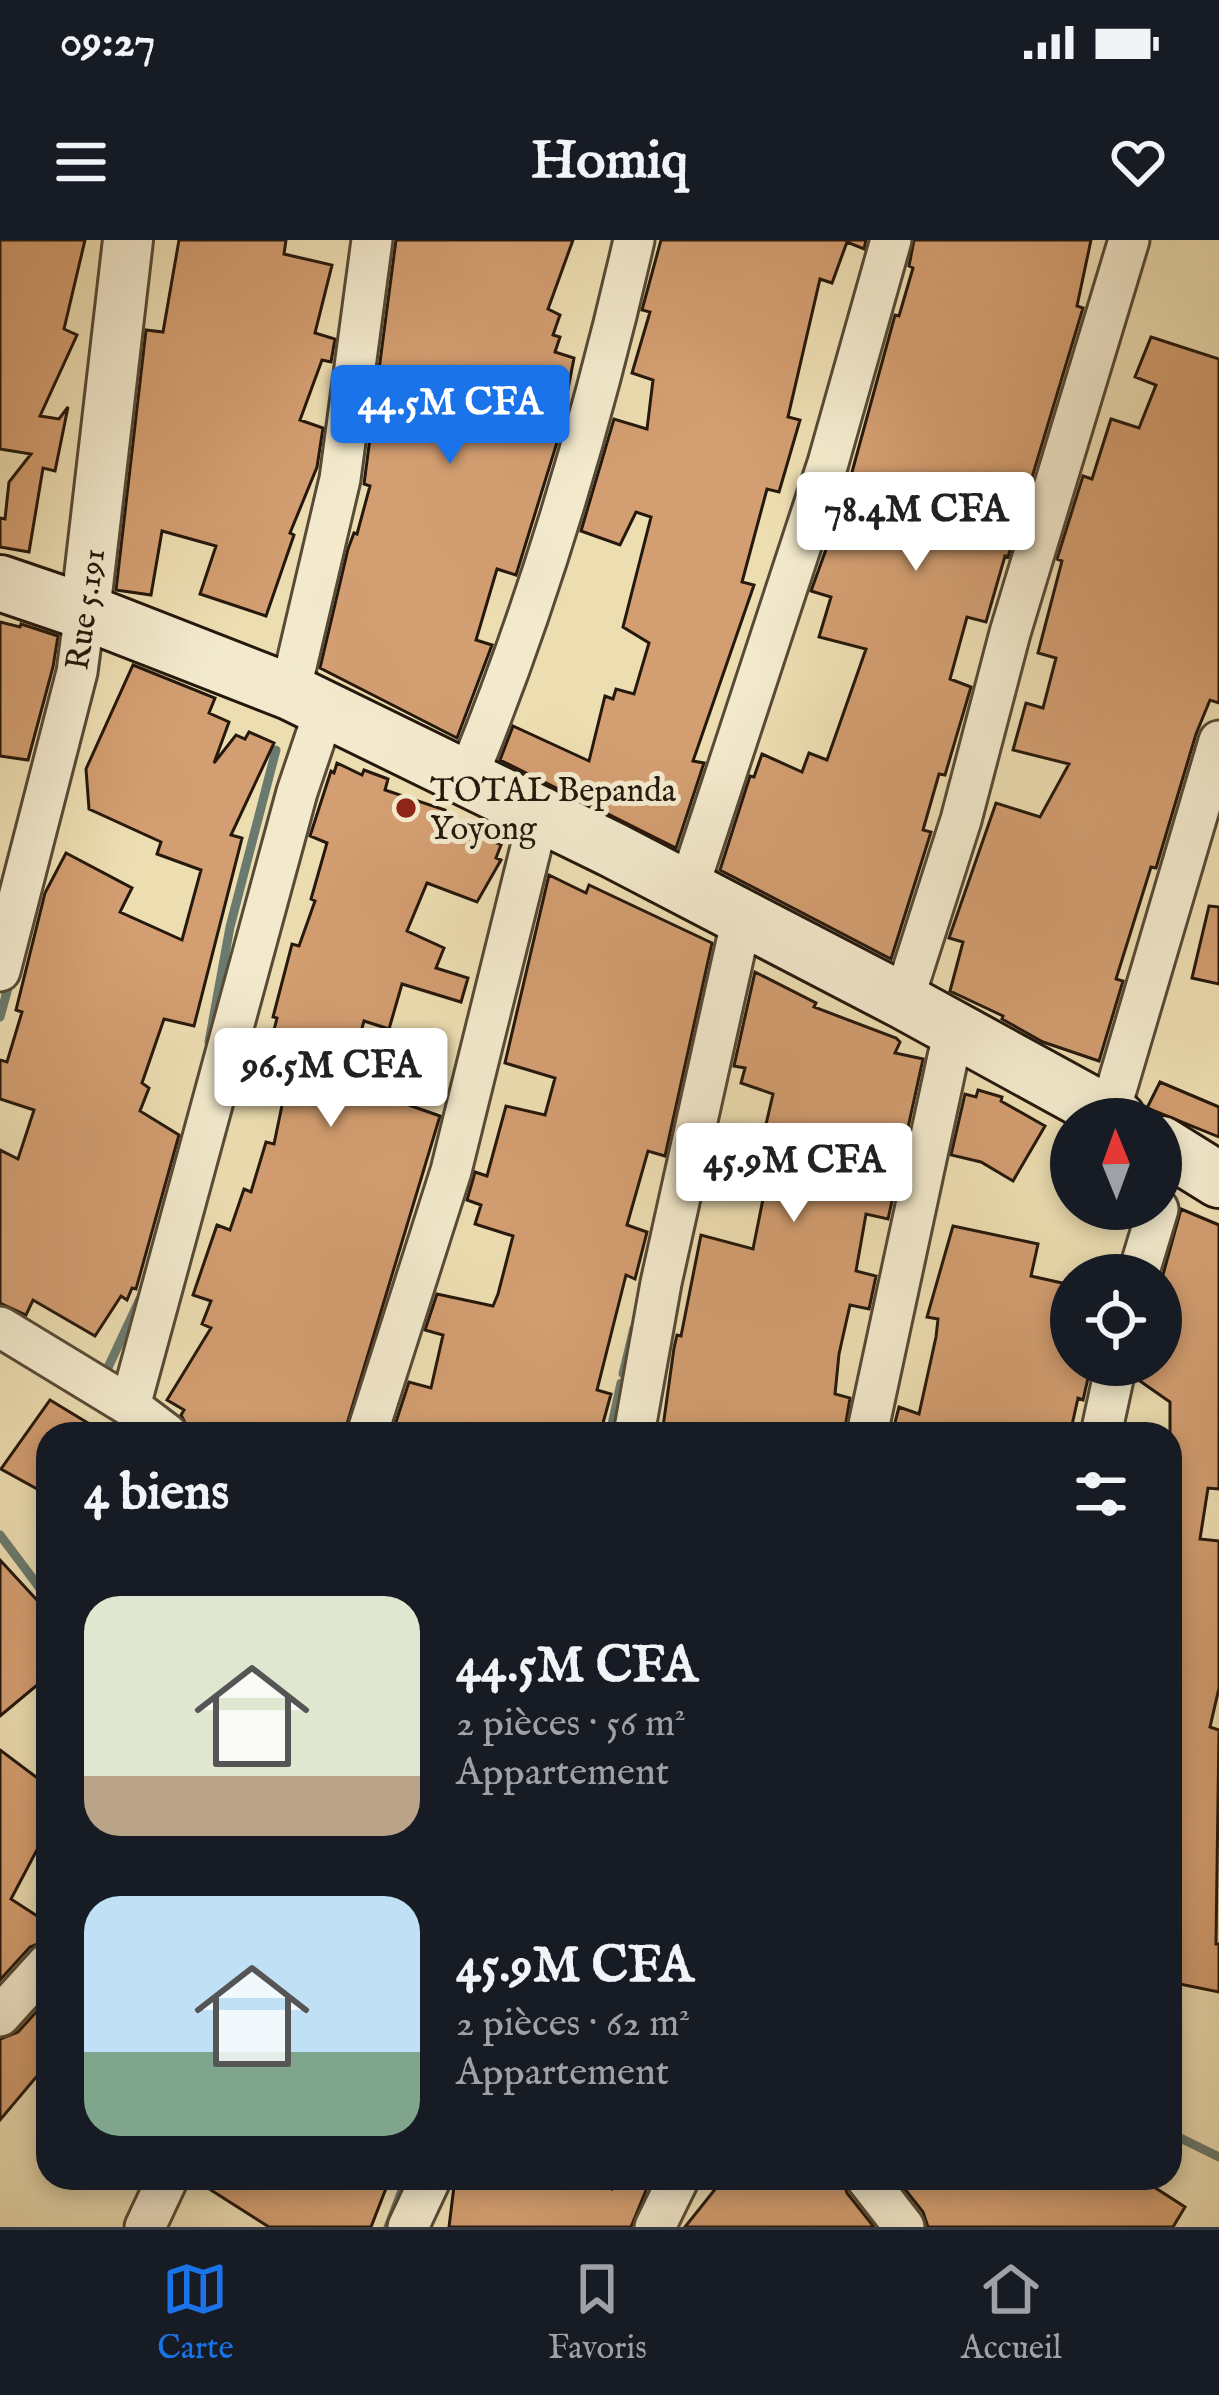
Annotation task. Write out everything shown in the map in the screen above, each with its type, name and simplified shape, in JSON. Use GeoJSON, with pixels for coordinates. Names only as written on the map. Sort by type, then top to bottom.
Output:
{"type":"FeatureCollection","features":[{"type":"Feature","properties":{"kind":"main road"},"geometry":{"type":"LineString","coordinates":[[0,583],[86,612],[307,701],[688,889],[1080,1098]]}},
{"type":"Feature","properties":{"kind":"street","name":"Rue 5.191"},"geometry":{"type":"LineString","coordinates":[[0,971],[77,672],[128,240]]}},
{"type":"Feature","properties":{"kind":"street"},"geometry":{"type":"LineString","coordinates":[[130,1406],[297,792],[373,240]]}},
{"type":"Feature","properties":{"kind":"street"},"geometry":{"type":"LineString","coordinates":[[466,780],[515,662],[562,509],[634,240]]}},
{"type":"Feature","properties":{"kind":"street"},"geometry":{"type":"LineString","coordinates":[[688,889],[828,463],[891,240]]}},
{"type":"Feature","properties":{"kind":"street"},"geometry":{"type":"LineString","coordinates":[[902,1000],[961,820],[1010,633],[1129,240]]}},
{"type":"Feature","properties":{"kind":"street"},"geometry":{"type":"LineString","coordinates":[[1118,1098],[1219,741]]}},
{"type":"Feature","properties":{"kind":"street"},"geometry":{"type":"LineString","coordinates":[[371,1422],[451,1171],[538,815]]}},
{"type":"Feature","properties":{"kind":"street"},"geometry":{"type":"LineString","coordinates":[[636,1422],[661,1283],[742,918]]}},
{"type":"Feature","properties":{"kind":"street"},"geometry":{"type":"LineString","coordinates":[[870,1422],[954,1029]]}},
{"type":"Feature","properties":{"kind":"street"},"geometry":{"type":"LineString","coordinates":[[0,1328],[151,1422]]}},
{"type":"Feature","properties":{"kind":"street"},"geometry":{"type":"LineString","coordinates":[[1104,1422],[1111,1386]]}},
{"type":"Feature","properties":{"kind":"street"},"geometry":{"type":"LineString","coordinates":[[0,2016],[36,1976]]}},
{"type":"Feature","properties":{"kind":"street"},"geometry":{"type":"LineString","coordinates":[[145,2227],[162,2190]]}},
{"type":"Feature","properties":{"kind":"street"},"geometry":{"type":"LineString","coordinates":[[407,2227],[424,2190]]}},
{"type":"Feature","properties":{"kind":"street"},"geometry":{"type":"LineString","coordinates":[[655,2227],[673,2190]]}},
{"type":"Feature","properties":{"kind":"street"},"geometry":{"type":"LineString","coordinates":[[875,2190],[904,2227]]}},
{"type":"Feature","properties":{"kind":"building"},"geometry":{"type":"Polygon","coordinates":[[[0,240],[85,240],[64,329],[77,335],[40,416],[59,419],[68,407],[55,471],[43,468],[29,552],[0,547],[0,518],[5,519],[9,482],[31,454],[0,449],[0,240]]]}},
{"type":"Feature","properties":{"kind":"building"},"geometry":{"type":"Polygon","coordinates":[[[179,240],[286,240],[284,254],[332,265],[315,333],[335,339],[331,362],[322,360],[300,420],[323,428],[317,467],[290,533],[294,535],[266,616],[200,594],[216,546],[162,531],[151,595],[116,590],[146,330],[163,332],[179,240]]]}},
{"type":"Feature","properties":{"kind":"building"},"geometry":{"type":"Polygon","coordinates":[[[396,240],[573,240],[548,309],[560,315],[553,335],[560,337],[555,352],[574,358],[559,436],[516,575],[497,569],[476,640],[492,645],[457,738],[320,668],[348,549],[370,486],[364,484],[396,240]]]}},
{"type":"Feature","properties":{"kind":"building"},"geometry":{"type":"Polygon","coordinates":[[[661,240],[866,240],[864,249],[847,242],[832,283],[820,279],[788,417],[800,420],[779,492],[767,489],[742,582],[754,585],[693,761],[704,763],[676,848],[500,760],[513,726],[589,761],[605,696],[613,699],[616,689],[634,694],[649,643],[623,627],[651,517],[636,512],[620,545],[581,531],[614,419],[647,429],[653,380],[632,373],[650,312],[642,310],[661,240]]]}},
{"type":"Feature","properties":{"kind":"building"},"geometry":{"type":"Polygon","coordinates":[[[914,240],[1091,240],[1077,306],[1083,308],[1008,557],[986,622],[967,617],[950,679],[971,687],[945,775],[939,774],[923,830],[931,832],[891,959],[720,870],[750,776],[754,777],[762,754],[802,772],[809,753],[827,760],[866,649],[819,637],[831,597],[811,591],[846,494],[895,315],[899,316],[913,268],[909,266],[914,240]]]}},
{"type":"Feature","properties":{"kind":"building"},"geometry":{"type":"Polygon","coordinates":[[[1151,337],[1219,359],[1219,703],[1210,700],[1156,868],[1151,867],[1116,979],[1123,981],[1099,1061],[1043,1042],[950,991],[963,942],[949,938],[996,803],[1040,817],[1069,764],[1013,750],[1026,703],[1043,708],[1056,658],[1038,653],[1062,561],[1057,559],[1083,476],[1092,479],[1111,419],[1139,428],[1156,385],[1135,377],[1151,337]]]}},
{"type":"Feature","properties":{"kind":"building"},"geometry":{"type":"Polygon","coordinates":[[[0,622],[58,636],[28,760],[0,756],[0,622]]]}},
{"type":"Feature","properties":{"kind":"building"},"geometry":{"type":"Polygon","coordinates":[[[133,665],[215,698],[209,713],[229,722],[214,763],[236,735],[245,739],[249,732],[274,743],[231,835],[242,838],[194,1026],[164,1019],[142,1083],[149,1088],[140,1111],[179,1135],[136,1289],[132,1288],[127,1300],[121,1296],[95,1336],[33,1300],[26,1315],[0,1303],[0,1150],[18,1159],[34,1110],[0,1099],[0,1060],[7,1062],[22,1012],[16,1010],[45,893],[66,853],[132,888],[120,912],[182,940],[201,870],[157,854],[161,842],[89,809],[86,769],[133,665]]]}},
{"type":"Feature","properties":{"kind":"building"},"geometry":{"type":"Polygon","coordinates":[[[337,763],[362,775],[364,770],[388,779],[385,790],[445,810],[444,819],[501,845],[496,858],[501,860],[477,902],[427,883],[407,931],[444,948],[436,968],[468,978],[461,1002],[402,984],[389,1029],[364,1021],[351,1068],[403,1086],[400,1102],[440,1116],[348,1422],[185,1422],[184,1410],[167,1400],[211,1328],[202,1324],[211,1301],[193,1295],[217,1225],[230,1230],[244,1189],[251,1192],[266,1142],[274,1144],[291,1062],[268,1054],[277,1018],[273,1017],[292,944],[299,946],[315,901],[311,899],[327,843],[310,836],[331,771],[337,763]]]}},
{"type":"Feature","properties":{"kind":"building"},"geometry":{"type":"Polygon","coordinates":[[[549,875],[586,893],[589,885],[712,943],[665,1156],[648,1151],[627,1225],[647,1232],[635,1279],[626,1275],[597,1390],[611,1394],[603,1422],[396,1422],[409,1382],[431,1388],[443,1335],[425,1330],[437,1294],[493,1306],[498,1294],[513,1236],[475,1224],[481,1205],[467,1200],[475,1172],[487,1176],[506,1106],[545,1115],[555,1078],[505,1063],[549,875]]]}},
{"type":"Feature","properties":{"kind":"building"},"geometry":{"type":"Polygon","coordinates":[[[1209,906],[1219,907],[1219,984],[1192,978],[1209,906]]]}},
{"type":"Feature","properties":{"kind":"building"},"geometry":{"type":"Polygon","coordinates":[[[755,972],[816,1003],[814,1007],[896,1038],[900,1042],[895,1053],[923,1059],[888,1219],[866,1214],[856,1271],[876,1276],[869,1309],[850,1305],[839,1354],[835,1394],[850,1398],[846,1422],[664,1422],[674,1348],[677,1335],[681,1336],[701,1235],[753,1249],[766,1184],[720,1170],[730,1137],[761,1146],[773,1094],[741,1083],[745,1068],[734,1066],[755,972]]]}},
{"type":"Feature","properties":{"kind":"building"},"geometry":{"type":"Polygon","coordinates":[[[1160,1082],[1219,1107],[1219,1137],[1182,1122],[1182,1098],[1152,1098],[1160,1082]]]}},
{"type":"Feature","properties":{"kind":"building"},"geometry":{"type":"Polygon","coordinates":[[[978,1090],[1002,1097],[1001,1101],[1045,1126],[1013,1181],[981,1162],[951,1155],[965,1094],[976,1097],[978,1090]]]}},
{"type":"Feature","properties":{"kind":"building"},"geometry":{"type":"Polygon","coordinates":[[[1182,1209],[1219,1225],[1219,1489],[1208,1488],[1200,1539],[1219,1541],[1219,1688],[1210,1727],[1219,1730],[1219,1992],[1182,1984],[1182,1422],[1170,1422],[1170,1402],[1147,1386],[1182,1386],[1182,1254],[1169,1254],[1175,1230],[1182,1230],[1182,1209]]]}},
{"type":"Feature","properties":{"kind":"building"},"geometry":{"type":"Polygon","coordinates":[[[953,1226],[1038,1244],[1031,1276],[1050,1280],[1050,1386],[1086,1386],[1073,1422],[895,1422],[899,1407],[919,1414],[938,1319],[927,1317],[953,1226]]]}},
{"type":"Feature","properties":{"kind":"building"},"geometry":{"type":"Polygon","coordinates":[[[50,1400],[86,1422],[36,1422],[36,1488],[1,1469],[50,1400]]]}},
{"type":"Feature","properties":{"kind":"building"},"geometry":{"type":"Polygon","coordinates":[[[0,1560],[36,1599],[36,1686],[0,1716],[0,1560]]]}},
{"type":"Feature","properties":{"kind":"building"},"geometry":{"type":"Polygon","coordinates":[[[0,1750],[36,1777],[36,1852],[11,1899],[36,1915],[36,1945],[0,1980],[0,1750]]]}},
{"type":"Feature","properties":{"kind":"building"},"geometry":{"type":"Polygon","coordinates":[[[36,2012],[36,2077],[0,2120],[0,2039],[18,2032],[36,2012]]]}},
{"type":"Feature","properties":{"kind":"building"},"geometry":{"type":"Polygon","coordinates":[[[211,2190],[385,2190],[371,2227],[269,2227],[211,2190]]]}},
{"type":"Feature","properties":{"kind":"building"},"geometry":{"type":"Polygon","coordinates":[[[454,2190],[646,2190],[631,2227],[449,2227],[454,2190]]]}},
{"type":"Feature","properties":{"kind":"building"},"geometry":{"type":"Polygon","coordinates":[[[714,2190],[846,2190],[874,2227],[685,2227],[714,2190]]]}},
{"type":"Feature","properties":{"kind":"building"},"geometry":{"type":"Polygon","coordinates":[[[906,2190],[1159,2190],[1185,2207],[1173,2227],[928,2227],[906,2190]]]}},
{"type":"Feature","properties":{"kind":"waterway"},"geometry":{"type":"LineString","coordinates":[[209,1042],[230,927],[276,750]]}},
{"type":"Feature","properties":{"kind":"waterway"},"geometry":{"type":"LineString","coordinates":[[0,1017],[11,977]]}},
{"type":"Feature","properties":{"kind":"waterway"},"geometry":{"type":"LineString","coordinates":[[237,1086],[249,1038]]}},
{"type":"Feature","properties":{"kind":"waterway"},"geometry":{"type":"LineString","coordinates":[[104,1376],[140,1299]]}},
{"type":"Feature","properties":{"kind":"waterway"},"geometry":{"type":"LineString","coordinates":[[623,1374],[634,1328]]}},
{"type":"Feature","properties":{"kind":"waterway"},"geometry":{"type":"LineString","coordinates":[[613,1422],[621,1383]]}},
{"type":"Feature","properties":{"kind":"waterway"},"geometry":{"type":"LineString","coordinates":[[0,1535],[36,1583]]}},
{"type":"Feature","properties":{"kind":"waterway"},"geometry":{"type":"LineString","coordinates":[[1182,2139],[1219,2157]]}},
{"type":"Feature","properties":{"kind":"waterway"},"geometry":{"type":"LineString","coordinates":[[388,2227],[402,2190]]}},
{"type":"Feature","properties":{"kind":"place","name":"TOTAL Bepanda Yoyong"},"geometry":{"type":"Point","coordinates":[406,808]}}]}
